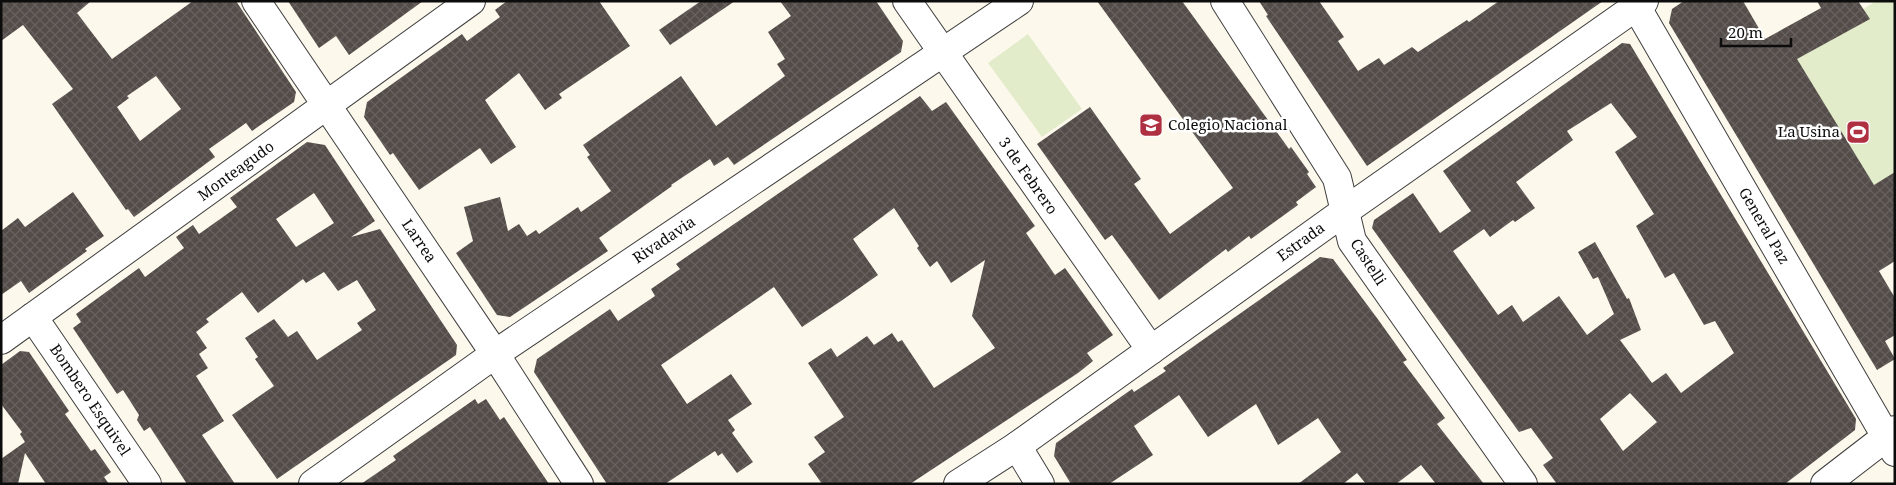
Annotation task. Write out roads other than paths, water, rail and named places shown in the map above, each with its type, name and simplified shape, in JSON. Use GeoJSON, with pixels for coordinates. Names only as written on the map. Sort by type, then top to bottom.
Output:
{"type":"FeatureCollection","features":[{"type":"Feature","properties":{"kind":"street","name":"Larrea"},"geometry":{"type":"LineString","coordinates":[[256,1],[495,354],[579,484]]}},
{"type":"Feature","properties":{"kind":"street","name":"Monteagudo"},"geometry":{"type":"LineString","coordinates":[[1,340],[471,1]]}},
{"type":"Feature","properties":{"kind":"street","name":"3 de Febrero"},"geometry":{"type":"LineString","coordinates":[[907,1],[942,54],[1151,350]]}},
{"type":"Feature","properties":{"kind":"street","name":"Rivadavia"},"geometry":{"type":"LineString","coordinates":[[313,484],[495,354],[1019,1]]}},
{"type":"Feature","properties":{"kind":"street","name":"Castelli"},"geometry":{"type":"LineString","coordinates":[[1225,1],[1337,178],[1352,241],[1523,484]]}},
{"type":"Feature","properties":{"kind":"street","name":"Estrada"},"geometry":{"type":"LineString","coordinates":[[958,484],[1017,446],[1638,3]]}},
{"type":"Feature","properties":{"kind":"street","name":"General Paz"},"geometry":{"type":"LineString","coordinates":[[1638,3],[1892,440]]}},
{"type":"Feature","properties":{"kind":"street","name":"Bombero Esquivel"},"geometry":{"type":"LineString","coordinates":[[33,317],[147,484]]}},
{"type":"Feature","properties":{"kind":"street"},"geometry":{"type":"LineString","coordinates":[[1825,484],[1892,440]]}},
{"type":"Feature","properties":{"kind":"street"},"geometry":{"type":"LineString","coordinates":[[1017,446],[1040,484]]}},
{"type":"Feature","properties":{"kind":"place","name":"Colegio Nacional"},"geometry":{"type":"Point","coordinates":[1151,125]}},
{"type":"Feature","properties":{"kind":"place","name":"La Usina"},"geometry":{"type":"Point","coordinates":[1858,132]}}]}
